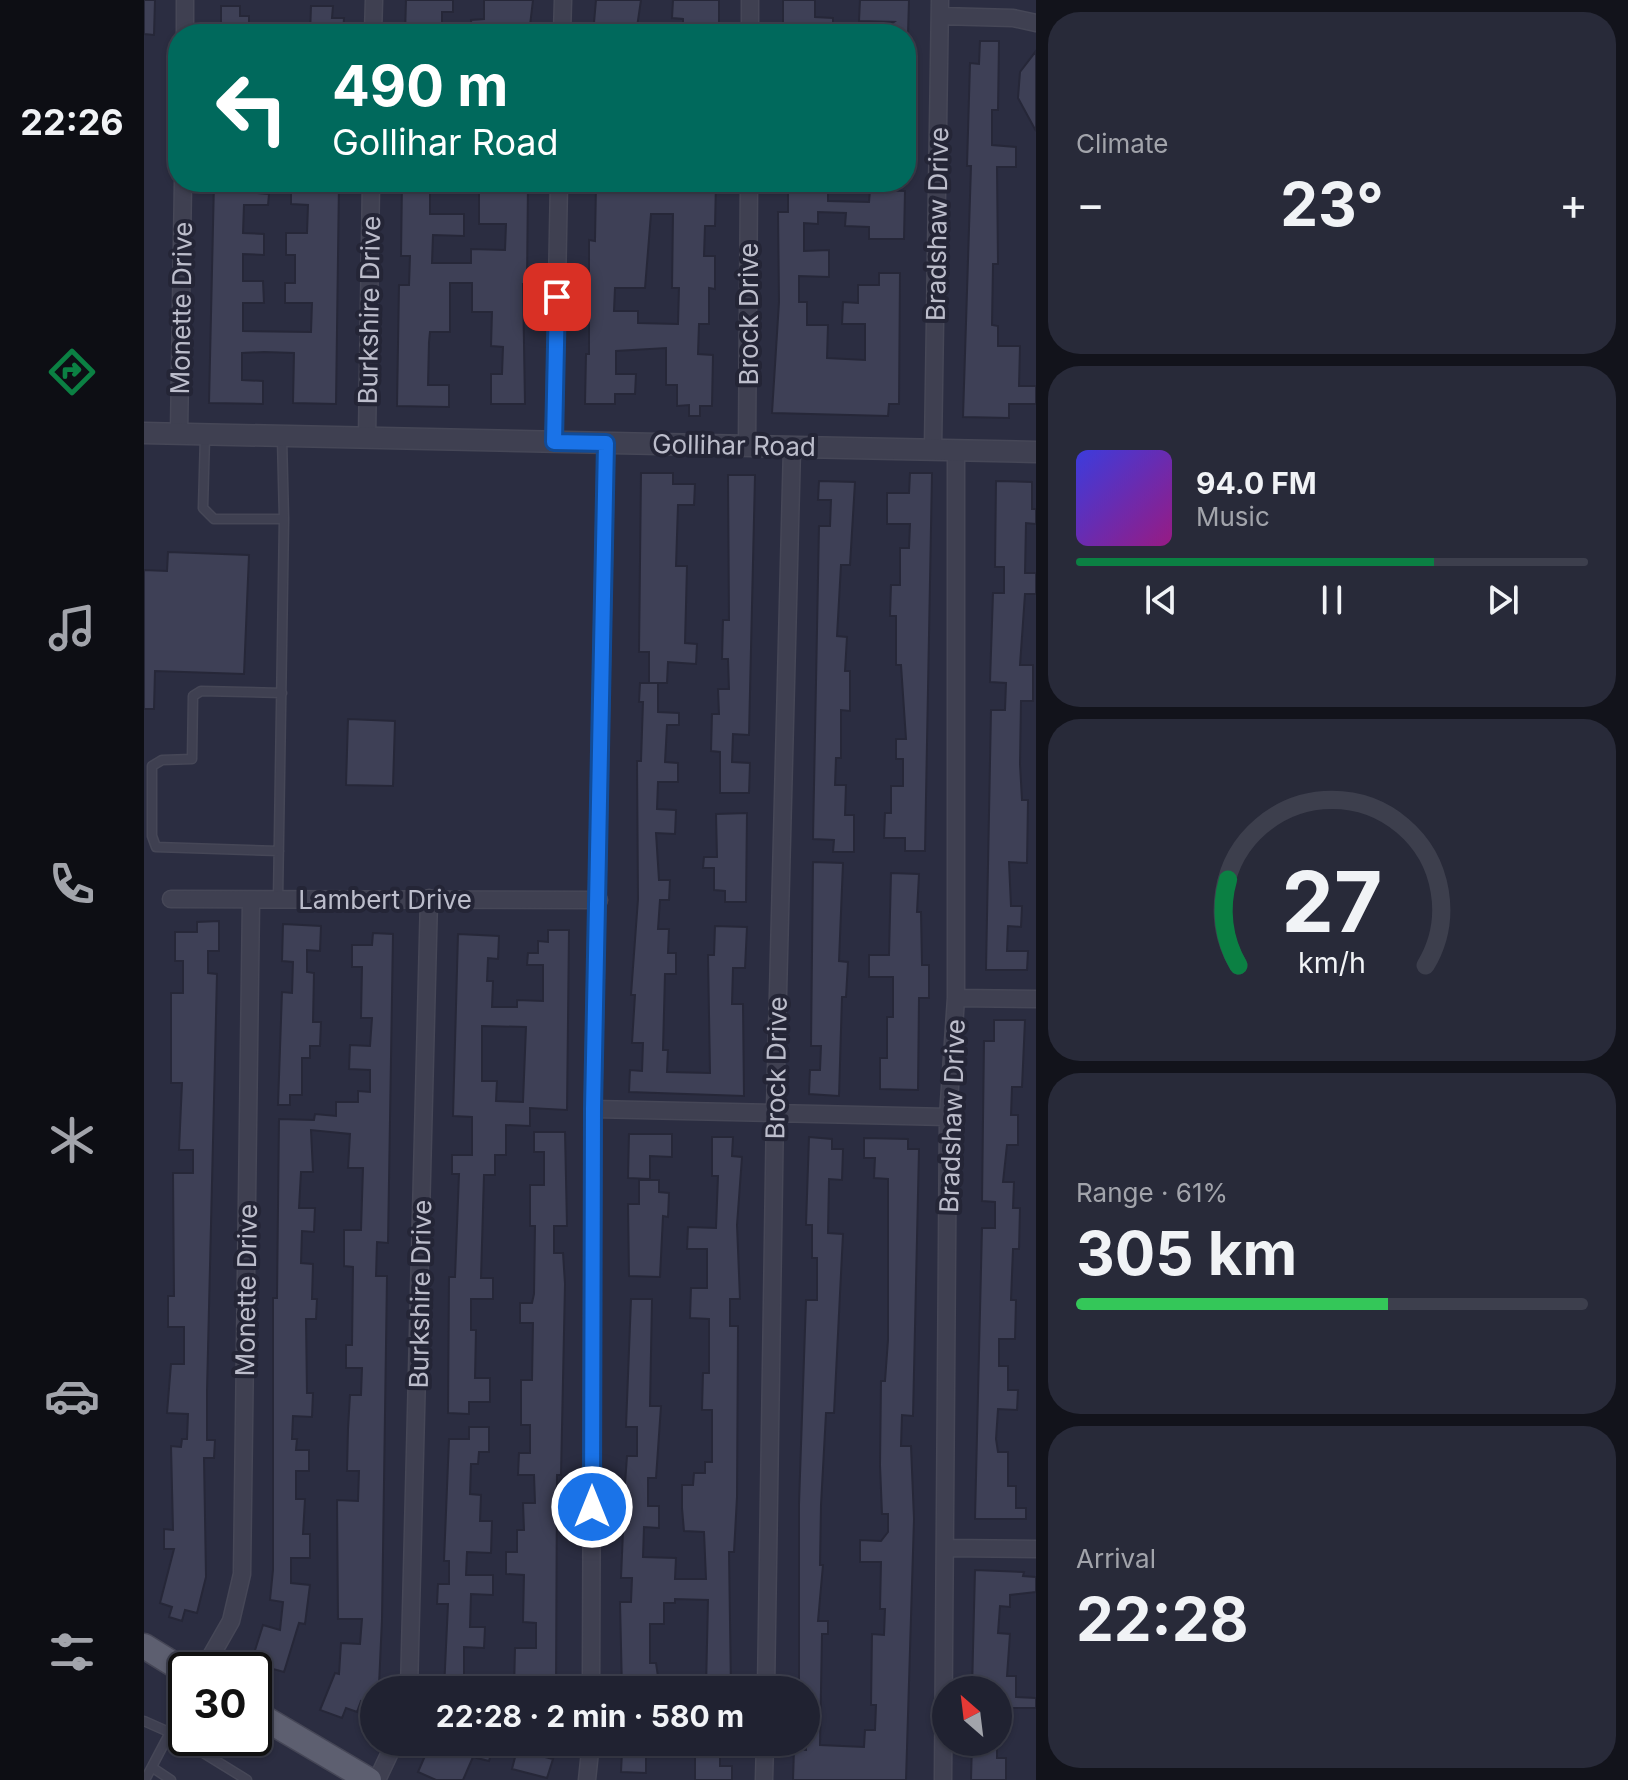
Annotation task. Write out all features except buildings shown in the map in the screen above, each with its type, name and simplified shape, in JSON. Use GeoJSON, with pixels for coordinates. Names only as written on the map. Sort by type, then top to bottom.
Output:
{"type":"FeatureCollection","features":[{"type":"Feature","properties":{"kind":"main road"},"geometry":{"type":"LineString","coordinates":[[144,1646],[168,1661]]}},
{"type":"Feature","properties":{"kind":"main road"},"geometry":{"type":"LineString","coordinates":[[272,1724],[335,1765],[369,1780]]}},
{"type":"Feature","properties":{"kind":"street"},"geometry":{"type":"LineString","coordinates":[[185,0],[185,24]]}},
{"type":"Feature","properties":{"kind":"street"},"geometry":{"type":"LineString","coordinates":[[373,24],[374,0]]}},
{"type":"Feature","properties":{"kind":"street"},"geometry":{"type":"LineString","coordinates":[[562,24],[563,0]]}},
{"type":"Feature","properties":{"kind":"street"},"geometry":{"type":"LineString","coordinates":[[750,0],[750,24]]}},
{"type":"Feature","properties":{"kind":"street"},"geometry":{"type":"LineString","coordinates":[[940,8],[1036,23]]}},
{"type":"Feature","properties":{"kind":"street","name":"Bradshaw Drive"},"geometry":{"type":"LineString","coordinates":[[933,449],[940,8]]}},
{"type":"Feature","properties":{"kind":"street","name":"Monette Drive"},"geometry":{"type":"LineString","coordinates":[[179,434],[183,192]]}},
{"type":"Feature","properties":{"kind":"street","name":"Burkshire Drive"},"geometry":{"type":"LineString","coordinates":[[367,438],[371,192]]}},
{"type":"Feature","properties":{"kind":"street"},"geometry":{"type":"LineString","coordinates":[[554,442],[559,192]]}},
{"type":"Feature","properties":{"kind":"street","name":"Brock Drive"},"geometry":{"type":"LineString","coordinates":[[747,446],[749,192]]}},
{"type":"Feature","properties":{"kind":"street","name":"Gollihar Road"},"geometry":{"type":"LineString","coordinates":[[144,433],[1036,452]]}},
{"type":"Feature","properties":{"kind":"street"},"geometry":{"type":"LineString","coordinates":[[591,1676],[593,1109],[606,443]]}},
{"type":"Feature","properties":{"kind":"street","name":"Brock Drive"},"geometry":{"type":"LineString","coordinates":[[766,1676],[775,1111],[792,447]]}},
{"type":"Feature","properties":{"kind":"street","name":"Bradshaw Drive"},"geometry":{"type":"LineString","coordinates":[[943,1780],[948,1117],[956,998],[956,451]]}},
{"type":"Feature","properties":{"kind":"street","name":"Burkshire Drive"},"geometry":{"type":"LineString","coordinates":[[410,1676],[429,898]]}},
{"type":"Feature","properties":{"kind":"street","name":"Lambert Drive"},"geometry":{"type":"LineString","coordinates":[[171,899],[599,900]]}},
{"type":"Feature","properties":{"kind":"street","name":"Monette Drive"},"geometry":{"type":"LineString","coordinates":[[213,1652],[231,1621],[242,1574],[251,900]]}},
{"type":"Feature","properties":{"kind":"street"},"geometry":{"type":"LineString","coordinates":[[956,998],[1036,999]]}},
{"type":"Feature","properties":{"kind":"street"},"geometry":{"type":"LineString","coordinates":[[593,1109],[948,1117]]}},
{"type":"Feature","properties":{"kind":"street"},"geometry":{"type":"LineString","coordinates":[[946,1548],[1036,1549]]}},
{"type":"Feature","properties":{"kind":"street"},"geometry":{"type":"LineString","coordinates":[[377,1780],[388,1756]]}},
{"type":"Feature","properties":{"kind":"street"},"geometry":{"type":"LineString","coordinates":[[587,1780],[590,1756]]}},
{"type":"Feature","properties":{"kind":"street"},"geometry":{"type":"LineString","coordinates":[[764,1780],[765,1756]]}},
{"type":"Feature","properties":{"kind":"lane"},"geometry":{"type":"LineString","coordinates":[[205,435],[203,508],[207,514],[214,519],[284,519]]}},
{"type":"Feature","properties":{"kind":"lane"},"geometry":{"type":"LineString","coordinates":[[278,900],[284,519],[282,436]]}},
{"type":"Feature","properties":{"kind":"lane"},"geometry":{"type":"LineString","coordinates":[[279,851],[163,850],[156,847],[152,836],[152,766],[162,760],[192,759],[193,696],[201,691],[282,693]]}},
{"type":"Feature","properties":{"kind":"lane"},"geometry":{"type":"LineString","coordinates":[[144,1721],[168,1732]]}},
{"type":"Feature","properties":{"kind":"lane"},"geometry":{"type":"LineString","coordinates":[[145,1780],[168,1739]]}},
{"type":"Feature","properties":{"kind":"lane"},"geometry":{"type":"LineString","coordinates":[[208,1756],[247,1780]]}},
{"type":"Feature","properties":{"kind":"lane"},"geometry":{"type":"LineString","coordinates":[[153,1768],[171,1780]]}},
{"type":"Feature","properties":{"kind":"route"},"geometry":{"type":"LineString","coordinates":[[557,297],[554,442],[606,443],[593,1109],[592,1507]]}}]}
